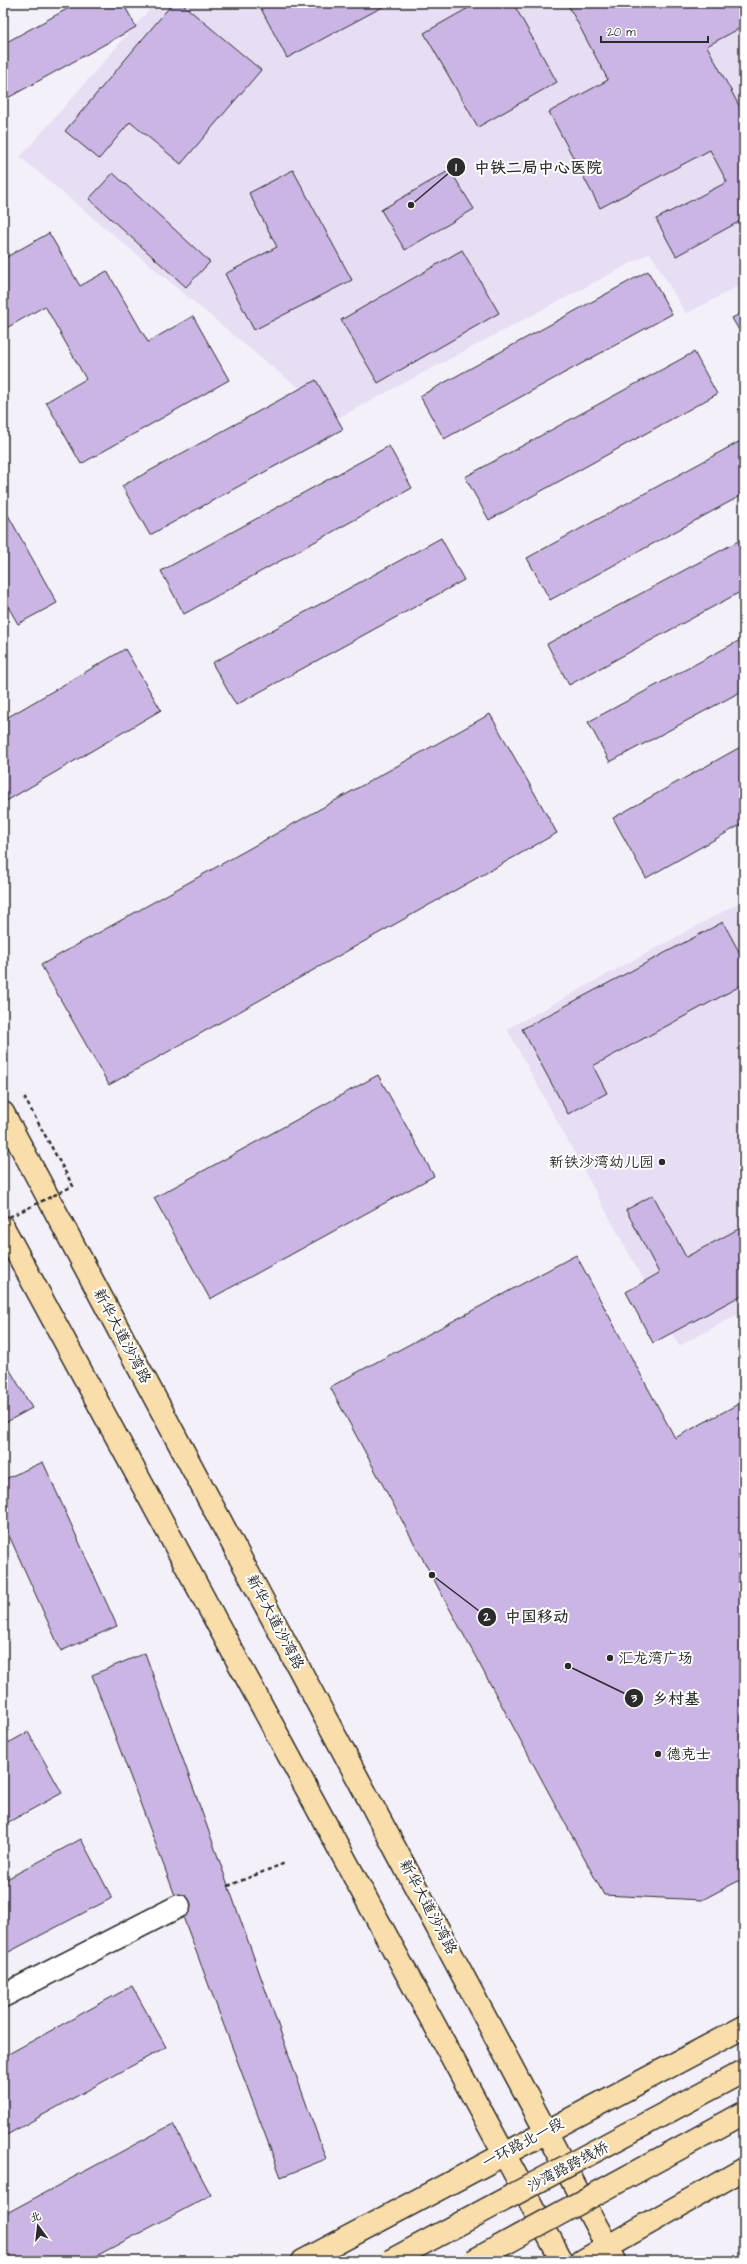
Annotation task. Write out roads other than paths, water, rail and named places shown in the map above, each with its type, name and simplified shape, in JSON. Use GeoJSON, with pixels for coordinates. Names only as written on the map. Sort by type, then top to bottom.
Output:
{"type":"FeatureCollection","features":[{"type":"Feature","properties":{"kind":"main road","name":"新华大道沙湾路"},"geometry":{"type":"LineString","coordinates":[[3,1113],[612,2254]]}},
{"type":"Feature","properties":{"kind":"main road"},"geometry":{"type":"LineString","coordinates":[[3,1227],[562,2261]]}},
{"type":"Feature","properties":{"kind":"main road","name":"一环路北一段"},"geometry":{"type":"LineString","coordinates":[[303,2261],[547,2130],[744,2027]]}},
{"type":"Feature","properties":{"kind":"main road","name":"沙湾路跨线桥"},"geometry":{"type":"LineString","coordinates":[[390,2261],[744,2071]]}},
{"type":"Feature","properties":{"kind":"main road"},"geometry":{"type":"LineString","coordinates":[[473,2261],[744,2112]]}},
{"type":"Feature","properties":{"kind":"main road"},"geometry":{"type":"LineString","coordinates":[[582,2261],[612,2254],[744,2169]]}},
{"type":"Feature","properties":{"kind":"lane"},"geometry":{"type":"LineString","coordinates":[[3,1996],[179,1906]]}},
{"type":"Feature","properties":{"kind":"place","name":"中铁二局中心医院"},"geometry":{"type":"Point","coordinates":[411,205]}},
{"type":"Feature","properties":{"kind":"place","name":"新铁沙湾幼儿园"},"geometry":{"type":"Point","coordinates":[662,1162]}},
{"type":"Feature","properties":{"kind":"place","name":"中国移动"},"geometry":{"type":"Point","coordinates":[432,1575]}},
{"type":"Feature","properties":{"kind":"place","name":"汇龙湾广场"},"geometry":{"type":"Point","coordinates":[610,1658]}},
{"type":"Feature","properties":{"kind":"place","name":"乡村基"},"geometry":{"type":"Point","coordinates":[568,1666]}},
{"type":"Feature","properties":{"kind":"place","name":"德克士"},"geometry":{"type":"Point","coordinates":[658,1754]}}]}
